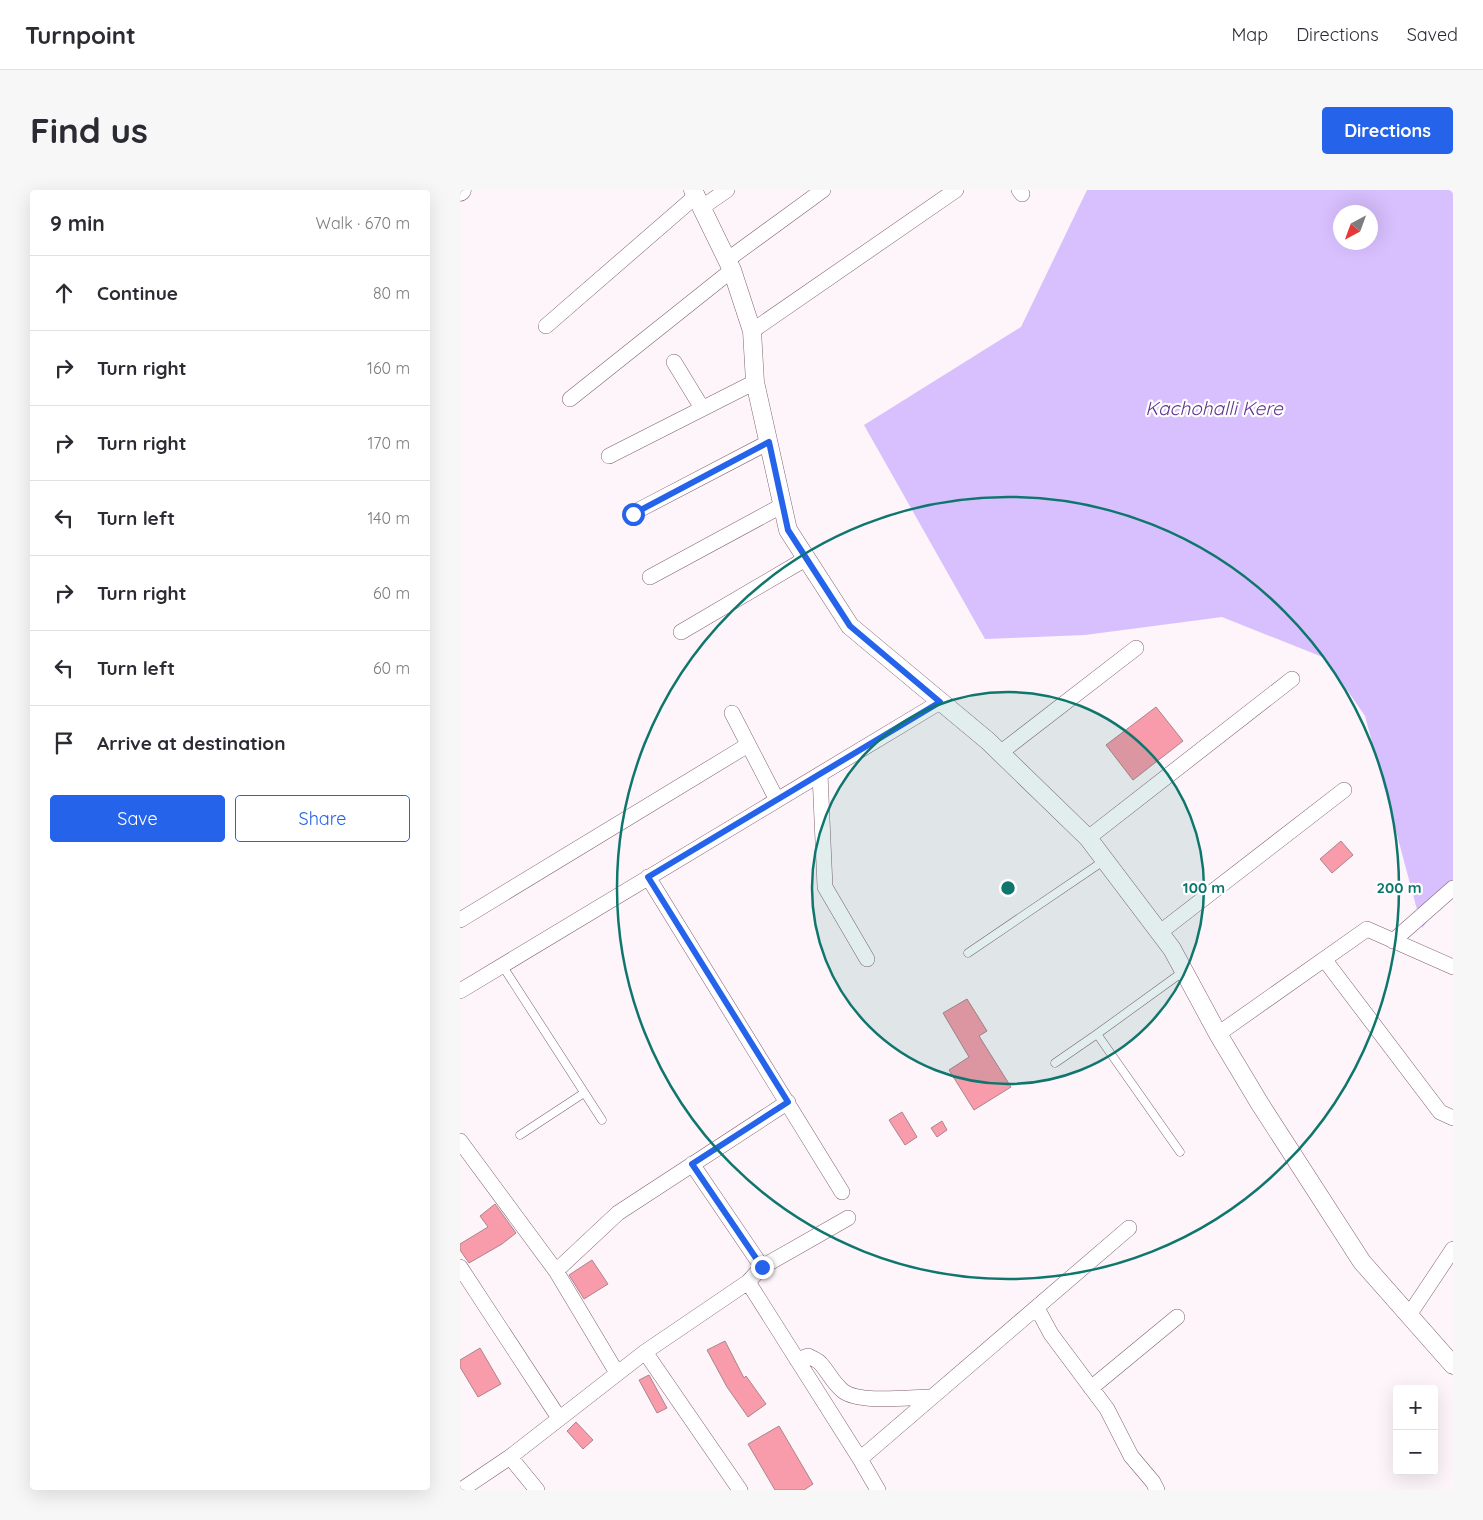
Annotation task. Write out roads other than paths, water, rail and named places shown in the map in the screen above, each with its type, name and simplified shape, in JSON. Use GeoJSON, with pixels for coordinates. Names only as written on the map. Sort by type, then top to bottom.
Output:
{"type":"FeatureCollection","features":[{"type":"Feature","properties":{"kind":"street"},"geometry":{"type":"LineString","coordinates":[[546,326],[697,198],[727,190]]}},
{"type":"Feature","properties":{"kind":"street"},"geometry":{"type":"LineString","coordinates":[[570,399],[823,190]]}},
{"type":"Feature","properties":{"kind":"street"},"geometry":{"type":"LineString","coordinates":[[752,331],[956,190]]}},
{"type":"Feature","properties":{"kind":"street"},"geometry":{"type":"LineString","coordinates":[[697,198],[730,265],[752,331],[755,382],[788,530],[850,626],[1000,753],[1088,838],[1172,949],[1218,1034],[1260,1104],[1362,1262],[1453,1364]]}},
{"type":"Feature","properties":{"kind":"street"},"geometry":{"type":"LineString","coordinates":[[674,362],[702,408]]}},
{"type":"Feature","properties":{"kind":"street"},"geometry":{"type":"LineString","coordinates":[[609,456],[755,382]]}},
{"type":"Feature","properties":{"kind":"street"},"geometry":{"type":"LineString","coordinates":[[633,514],[769,442]]}},
{"type":"Feature","properties":{"kind":"street"},"geometry":{"type":"LineString","coordinates":[[650,577],[783,505]]}},
{"type":"Feature","properties":{"kind":"street"},"geometry":{"type":"LineString","coordinates":[[681,632],[807,558]]}},
{"type":"Feature","properties":{"kind":"street"},"geometry":{"type":"LineString","coordinates":[[1000,753],[1136,648]]}},
{"type":"Feature","properties":{"kind":"street"},"geometry":{"type":"LineString","coordinates":[[1088,838],[1292,679]]}},
{"type":"Feature","properties":{"kind":"street"},"geometry":{"type":"LineString","coordinates":[[460,991],[940,702]]}},
{"type":"Feature","properties":{"kind":"street"},"geometry":{"type":"LineString","coordinates":[[732,713],[777,800]]}},
{"type":"Feature","properties":{"kind":"street"},"geometry":{"type":"LineString","coordinates":[[460,920],[748,746]]}},
{"type":"Feature","properties":{"kind":"street"},"geometry":{"type":"LineString","coordinates":[[820,774],[825,887],[867,960]]}},
{"type":"Feature","properties":{"kind":"street"},"geometry":{"type":"LineString","coordinates":[[1160,933],[1344,790]]}},
{"type":"Feature","properties":{"kind":"street"},"geometry":{"type":"LineString","coordinates":[[648,877],[842,1192]]}},
{"type":"Feature","properties":{"kind":"street"},"geometry":{"type":"LineString","coordinates":[[1394,941],[1453,888]]}},
{"type":"Feature","properties":{"kind":"street"},"geometry":{"type":"LineString","coordinates":[[1218,1034],[1367,929],[1453,967]]}},
{"type":"Feature","properties":{"kind":"street"},"geometry":{"type":"LineString","coordinates":[[1324,959],[1440,1112],[1453,1118]]}},
{"type":"Feature","properties":{"kind":"street"},"geometry":{"type":"LineString","coordinates":[[556,1271],[618,1213],[788,1102]]}},
{"type":"Feature","properties":{"kind":"street"},"geometry":{"type":"LineString","coordinates":[[460,1141],[556,1271],[617,1373]]}},
{"type":"Feature","properties":{"kind":"street"},"geometry":{"type":"LineString","coordinates":[[692,1164],[762,1267]]}},
{"type":"Feature","properties":{"kind":"street"},"geometry":{"type":"LineString","coordinates":[[461,1490],[510,1457],[645,1352],[748,1282],[762,1267],[848,1218]]}},
{"type":"Feature","properties":{"kind":"street"},"geometry":{"type":"LineString","coordinates":[[860,1459],[1129,1228]]}},
{"type":"Feature","properties":{"kind":"street"},"geometry":{"type":"LineString","coordinates":[[1409,1315],[1453,1249]]}},
{"type":"Feature","properties":{"kind":"street"},"geometry":{"type":"LineString","coordinates":[[460,1267],[559,1418]]}},
{"type":"Feature","properties":{"kind":"street"},"geometry":{"type":"LineString","coordinates":[[748,1282],[878,1490]]}},
{"type":"Feature","properties":{"kind":"street"},"geometry":{"type":"LineString","coordinates":[[1036,1308],[1051,1334],[1107,1409],[1131,1456],[1153,1482],[1157,1490]]}},
{"type":"Feature","properties":{"kind":"street"},"geometry":{"type":"LineString","coordinates":[[1091,1388],[1177,1318]]}},
{"type":"Feature","properties":{"kind":"street"},"geometry":{"type":"LineString","coordinates":[[645,1352],[740,1490]]}},
{"type":"Feature","properties":{"kind":"street"},"geometry":{"type":"LineString","coordinates":[[797,1360],[808,1356],[820,1362],[831,1380],[845,1393],[865,1398],[883,1399],[932,1397]]}},
{"type":"Feature","properties":{"kind":"street"},"geometry":{"type":"LineString","coordinates":[[510,1457],[537,1490]]}},
{"type":"Feature","properties":{"kind":"lane"},"geometry":{"type":"LineString","coordinates":[[968,953],[1105,860]]}},
{"type":"Feature","properties":{"kind":"lane"},"geometry":{"type":"LineString","coordinates":[[502,966],[602,1120]]}},
{"type":"Feature","properties":{"kind":"lane"},"geometry":{"type":"LineString","coordinates":[[1055,1062],[1184,971]]}},
{"type":"Feature","properties":{"kind":"lane"},"geometry":{"type":"LineString","coordinates":[[1097,1034],[1180,1152]]}},
{"type":"Feature","properties":{"kind":"lane"},"geometry":{"type":"LineString","coordinates":[[520,1135],[584,1093]]}},
{"type":"Feature","properties":{"kind":"water","name":"Kachohalli Kere"},"geometry":{"type":"Polygon","coordinates":[[[1087,190],[1453,190],[1453,889],[1422,928],[1365,716],[1325,658],[1222,617],[1085,635],[985,639],[864,425],[1021,327],[1087,190]]]}}]}
